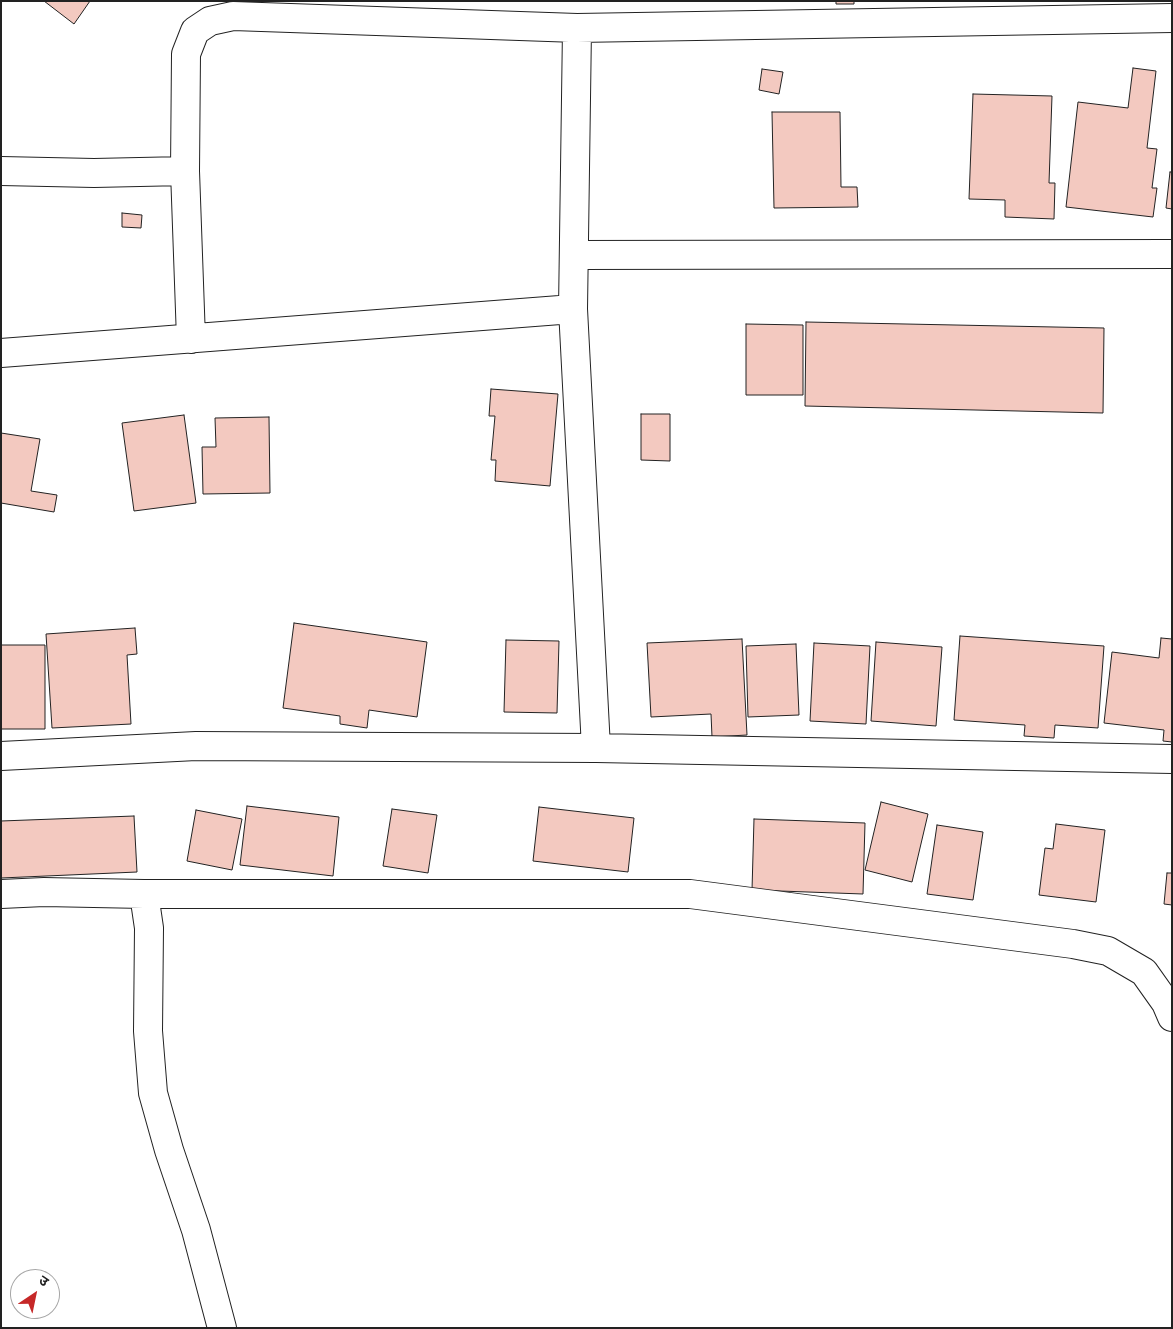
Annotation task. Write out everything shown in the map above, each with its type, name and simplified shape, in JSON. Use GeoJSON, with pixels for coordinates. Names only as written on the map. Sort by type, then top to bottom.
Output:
{"type":"FeatureCollection","features":[{"type":"Feature","properties":{"kind":"street"},"geometry":{"type":"LineString","coordinates":[[191,339],[185,171],[186,54],[195,31],[210,11],[233,16],[577,28],[1172,18]]}},
{"type":"Feature","properties":{"kind":"street"},"geometry":{"type":"LineString","coordinates":[[577,28],[573,310],[596,748]]}},
{"type":"Feature","properties":{"kind":"street"},"geometry":{"type":"LineString","coordinates":[[1,171],[94,173],[185,171]]}},
{"type":"Feature","properties":{"kind":"street"},"geometry":{"type":"LineString","coordinates":[[574,255],[1172,254]]}},
{"type":"Feature","properties":{"kind":"street"},"geometry":{"type":"LineString","coordinates":[[1,353],[573,310]]}},
{"type":"Feature","properties":{"kind":"street"},"geometry":{"type":"LineString","coordinates":[[1,756],[196,746],[596,748],[1172,759]]}},
{"type":"Feature","properties":{"kind":"street"},"geometry":{"type":"LineString","coordinates":[[1,894],[53,892],[144,894],[690,894],[1073,944],[1108,952],[1144,972],[1166,1003],[1172,1018]]}},
{"type":"Feature","properties":{"kind":"street"},"geometry":{"type":"LineString","coordinates":[[144,894],[148,928],[148,1031],[153,1093],[169,1150],[196,1230],[222,1328]]}},
{"type":"Feature","properties":{"kind":"building"},"geometry":{"type":"Polygon","coordinates":[[[44,1],[90,1],[74,24],[44,1]]]}},
{"type":"Feature","properties":{"kind":"building"},"geometry":{"type":"Polygon","coordinates":[[[836,1],[854,1],[854,4],[836,4],[836,1]]]}},
{"type":"Feature","properties":{"kind":"building"},"geometry":{"type":"Polygon","coordinates":[[[1133,68],[1156,71],[1147,148],[1157,149],[1152,188],[1157,188],[1153,217],[1066,207],[1078,102],[1128,108],[1133,68]]]}},
{"type":"Feature","properties":{"kind":"building"},"geometry":{"type":"Polygon","coordinates":[[[762,69],[783,72],[779,94],[759,90],[762,69]]]}},
{"type":"Feature","properties":{"kind":"building"},"geometry":{"type":"Polygon","coordinates":[[[973,94],[1052,96],[1049,183],[1055,183],[1054,219],[1005,217],[1005,200],[969,199],[973,94]]]}},
{"type":"Feature","properties":{"kind":"building"},"geometry":{"type":"Polygon","coordinates":[[[772,112],[840,112],[841,187],[857,187],[858,207],[774,208],[772,112]]]}},
{"type":"Feature","properties":{"kind":"building"},"geometry":{"type":"Polygon","coordinates":[[[1170,172],[1172,172],[1172,209],[1166,208],[1170,172]]]}},
{"type":"Feature","properties":{"kind":"building"},"geometry":{"type":"Polygon","coordinates":[[[122,213],[142,215],[141,228],[122,227],[122,213]]]}},
{"type":"Feature","properties":{"kind":"building"},"geometry":{"type":"Polygon","coordinates":[[[806,322],[1104,328],[1103,413],[805,406],[806,322]]]}},
{"type":"Feature","properties":{"kind":"building"},"geometry":{"type":"Polygon","coordinates":[[[746,324],[803,325],[803,395],[746,395],[746,324]]]}},
{"type":"Feature","properties":{"kind":"building"},"geometry":{"type":"Polygon","coordinates":[[[491,389],[558,394],[550,486],[495,481],[496,460],[491,460],[495,416],[489,416],[491,389]]]}},
{"type":"Feature","properties":{"kind":"building"},"geometry":{"type":"Polygon","coordinates":[[[641,414],[670,414],[670,461],[641,460],[641,414]]]}},
{"type":"Feature","properties":{"kind":"building"},"geometry":{"type":"Polygon","coordinates":[[[184,415],[196,503],[134,511],[122,423],[184,415]]]}},
{"type":"Feature","properties":{"kind":"building"},"geometry":{"type":"Polygon","coordinates":[[[269,417],[270,493],[203,494],[202,447],[216,447],[215,418],[269,417]]]}},
{"type":"Feature","properties":{"kind":"building"},"geometry":{"type":"Polygon","coordinates":[[[1,433],[40,439],[31,491],[57,495],[54,512],[1,503],[1,433]]]}},
{"type":"Feature","properties":{"kind":"building"},"geometry":{"type":"Polygon","coordinates":[[[294,623],[427,642],[417,717],[369,710],[367,728],[340,724],[340,716],[283,708],[294,623]]]}},
{"type":"Feature","properties":{"kind":"building"},"geometry":{"type":"Polygon","coordinates":[[[135,628],[137,654],[127,655],[131,724],[52,728],[46,634],[135,628]]]}},
{"type":"Feature","properties":{"kind":"building"},"geometry":{"type":"Polygon","coordinates":[[[960,636],[1104,646],[1098,728],[1055,725],[1054,738],[1024,736],[1025,725],[954,720],[960,636]]]}},
{"type":"Feature","properties":{"kind":"building"},"geometry":{"type":"Polygon","coordinates":[[[1161,638],[1172,639],[1172,742],[1163,741],[1164,730],[1104,723],[1112,652],[1159,658],[1161,638]]]}},
{"type":"Feature","properties":{"kind":"building"},"geometry":{"type":"Polygon","coordinates":[[[742,639],[747,735],[712,737],[711,714],[651,717],[647,643],[742,639]]]}},
{"type":"Feature","properties":{"kind":"building"},"geometry":{"type":"Polygon","coordinates":[[[506,640],[559,641],[557,713],[504,712],[506,640]]]}},
{"type":"Feature","properties":{"kind":"building"},"geometry":{"type":"Polygon","coordinates":[[[876,642],[942,647],[936,726],[871,721],[876,642]]]}},
{"type":"Feature","properties":{"kind":"building"},"geometry":{"type":"Polygon","coordinates":[[[814,643],[870,646],[866,724],[810,721],[814,643]]]}},
{"type":"Feature","properties":{"kind":"building"},"geometry":{"type":"Polygon","coordinates":[[[796,644],[799,715],[748,717],[746,646],[796,644]]]}},
{"type":"Feature","properties":{"kind":"building"},"geometry":{"type":"Polygon","coordinates":[[[1,645],[45,645],[45,729],[1,729],[1,645]]]}},
{"type":"Feature","properties":{"kind":"building"},"geometry":{"type":"Polygon","coordinates":[[[881,802],[928,814],[912,882],[865,870],[881,802]]]}},
{"type":"Feature","properties":{"kind":"building"},"geometry":{"type":"Polygon","coordinates":[[[247,806],[339,817],[333,876],[240,865],[247,806]]]}},
{"type":"Feature","properties":{"kind":"building"},"geometry":{"type":"Polygon","coordinates":[[[539,807],[634,818],[628,872],[533,861],[539,807]]]}},
{"type":"Feature","properties":{"kind":"building"},"geometry":{"type":"Polygon","coordinates":[[[392,809],[437,815],[428,873],[383,866],[392,809]]]}},
{"type":"Feature","properties":{"kind":"building"},"geometry":{"type":"Polygon","coordinates":[[[196,810],[242,819],[232,870],[187,861],[196,810]]]}},
{"type":"Feature","properties":{"kind":"building"},"geometry":{"type":"Polygon","coordinates":[[[134,816],[137,872],[1,878],[1,821],[134,816]]]}},
{"type":"Feature","properties":{"kind":"building"},"geometry":{"type":"Polygon","coordinates":[[[754,819],[865,823],[863,894],[752,890],[754,819]]]}},
{"type":"Feature","properties":{"kind":"building"},"geometry":{"type":"Polygon","coordinates":[[[1056,824],[1105,830],[1096,902],[1039,895],[1045,848],[1053,849],[1056,824]]]}},
{"type":"Feature","properties":{"kind":"building"},"geometry":{"type":"Polygon","coordinates":[[[937,825],[983,832],[973,900],[927,894],[937,825]]]}},
{"type":"Feature","properties":{"kind":"building"},"geometry":{"type":"Polygon","coordinates":[[[1167,873],[1172,873],[1172,905],[1164,904],[1167,873]]]}}]}
